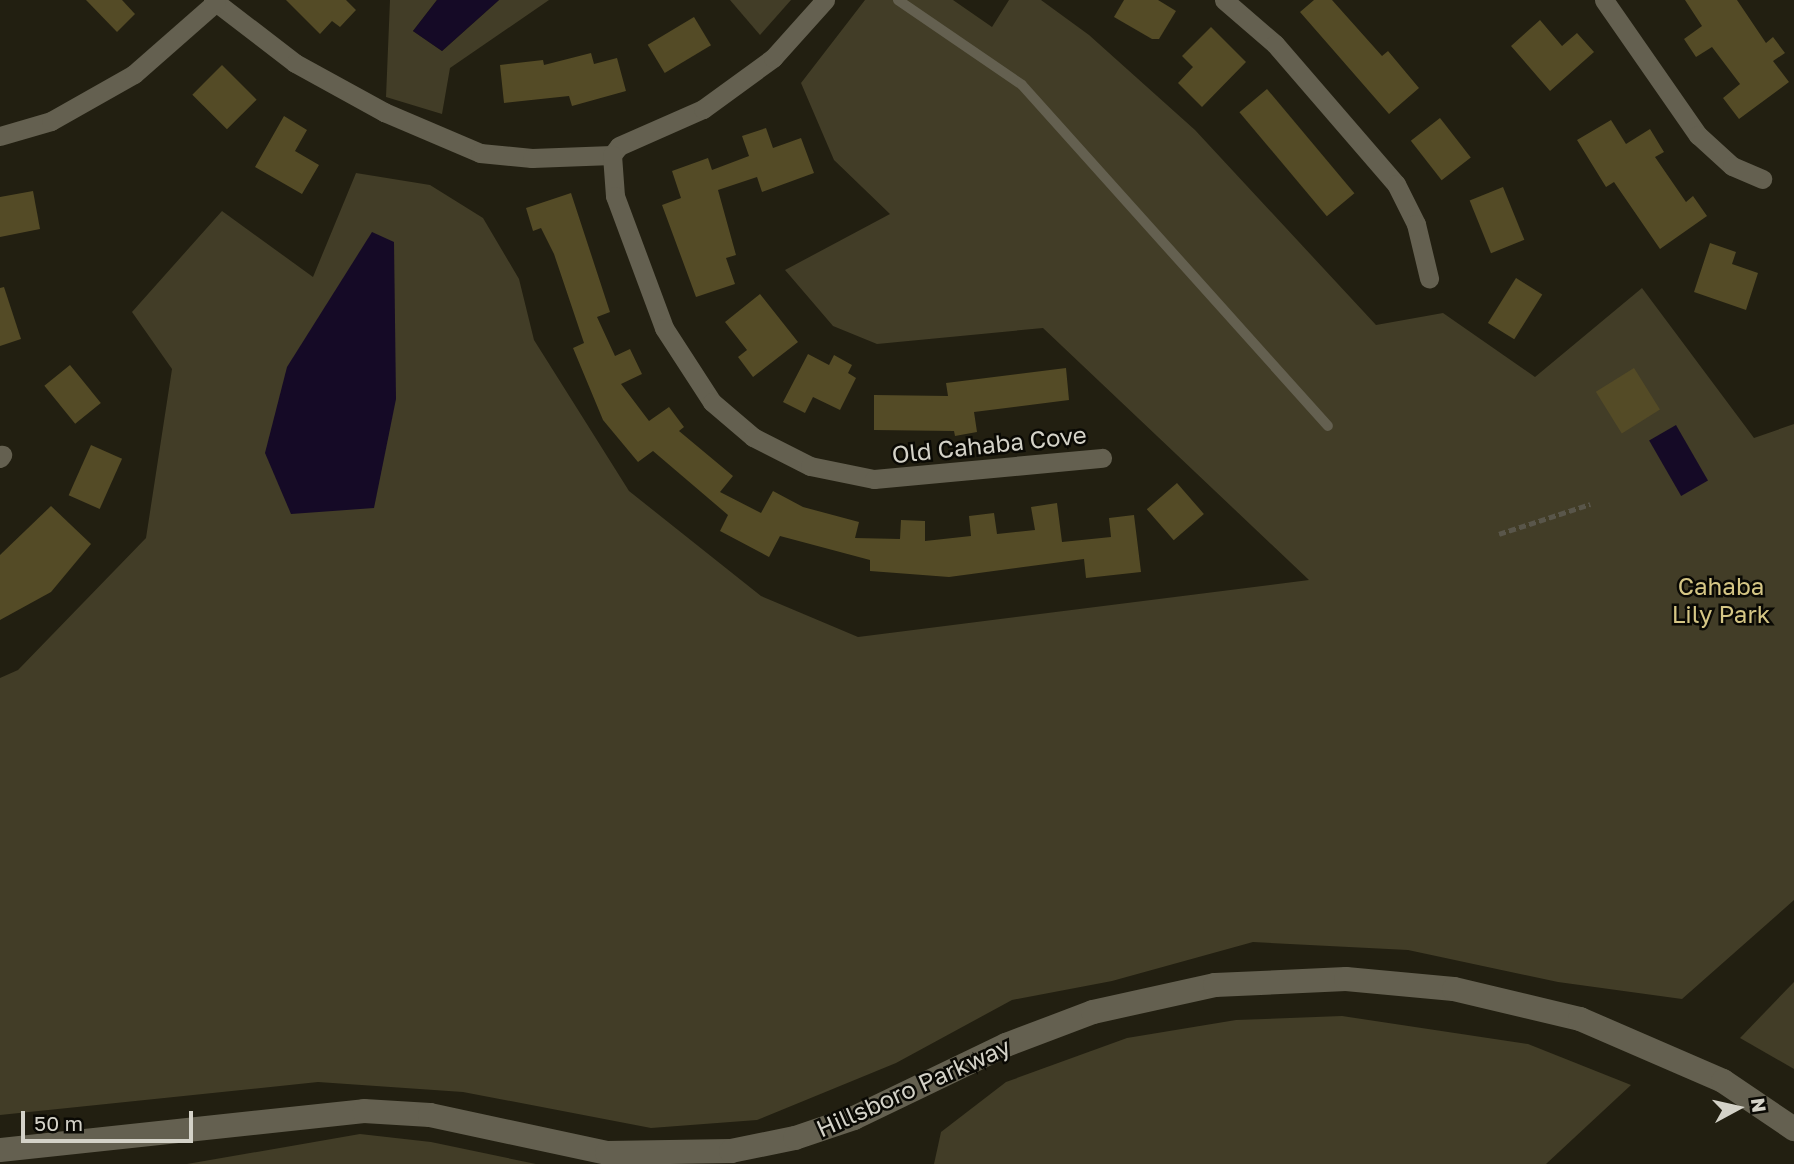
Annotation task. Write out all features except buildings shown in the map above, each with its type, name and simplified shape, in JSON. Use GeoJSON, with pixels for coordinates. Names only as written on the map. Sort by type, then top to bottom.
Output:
{"type":"FeatureCollection","features":[{"type":"Feature","properties":{"kind":"street"},"geometry":{"type":"LineString","coordinates":[[0,136],[51,121],[134,74],[214,1],[337,89],[480,153],[532,158],[612,155],[619,146],[703,109],[743,81],[803,29],[825,0]]}},
{"type":"Feature","properties":{"kind":"street"},"geometry":{"type":"LineString","coordinates":[[1224,0],[1275,44],[1396,184],[1416,223],[1429,278]]}},
{"type":"Feature","properties":{"kind":"street"},"geometry":{"type":"LineString","coordinates":[[1604,0],[1698,135],[1732,166],[1762,179]]}},
{"type":"Feature","properties":{"kind":"street","name":"Old Cahaba Cove"},"geometry":{"type":"LineString","coordinates":[[612,155],[615,196],[664,328],[712,402],[753,437],[810,466],[874,480],[1102,458]]}},
{"type":"Feature","properties":{"kind":"street","name":"Hillsboro Parkway"},"geometry":{"type":"LineString","coordinates":[[0,1150],[364,1111],[457,1120],[607,1153],[730,1151],[795,1138],[854,1118],[995,1050],[1093,1012],[1215,985],[1346,979],[1454,989],[1580,1019],[1723,1081],[1794,1129]]}},
{"type":"Feature","properties":{"kind":"lane"},"geometry":{"type":"LineString","coordinates":[[898,0],[1021,85],[1328,426]]}},
{"type":"Feature","properties":{"kind":"path"},"geometry":{"type":"LineString","coordinates":[[1499,534],[1590,504]]}},
{"type":"Feature","properties":{"kind":"green space"},"geometry":{"type":"Polygon","coordinates":[[[390,0],[437,0],[413,31],[442,51],[499,0],[549,0],[450,68],[442,114],[386,97],[390,0]]]}},
{"type":"Feature","properties":{"kind":"green space"},"geometry":{"type":"Polygon","coordinates":[[[730,0],[791,0],[760,35],[730,0]]]}},
{"type":"Feature","properties":{"kind":"green space","name":"Cahaba Lily Park"},"geometry":{"type":"Polygon","coordinates":[[[865,0],[953,0],[992,27],[1009,0],[1041,0],[1089,35],[1195,130],[1376,325],[1443,313],[1535,377],[1642,288],[1754,438],[1794,424],[1794,900],[1682,999],[1558,982],[1408,950],[1253,942],[1112,981],[1012,1000],[896,1063],[757,1120],[651,1128],[463,1092],[318,1082],[0,1115],[0,678],[18,670],[146,538],[172,369],[132,312],[222,211],[313,277],[356,173],[430,185],[483,218],[519,279],[534,340],[629,491],[761,596],[858,637],[1309,580],[1043,328],[877,344],[833,326],[785,270],[890,214],[834,160],[801,83],[865,0]]]}},
{"type":"Feature","properties":{"kind":"green space"},"geometry":{"type":"Polygon","coordinates":[[[1794,982],[1794,1069],[1740,1038],[1794,982]]]}},
{"type":"Feature","properties":{"kind":"green space"},"geometry":{"type":"Polygon","coordinates":[[[1342,1016],[1528,1044],[1631,1085],[1546,1164],[934,1164],[941,1132],[1006,1082],[1127,1038],[1236,1020],[1342,1016]]]}},
{"type":"Feature","properties":{"kind":"green space"},"geometry":{"type":"Polygon","coordinates":[[[360,1134],[431,1142],[536,1164],[187,1164],[360,1134]]]}},
{"type":"Feature","properties":{"kind":"shaded area"},"geometry":{"type":"Polygon","coordinates":[[[437,0],[499,0],[442,51],[413,31],[437,0]]]}},
{"type":"Feature","properties":{"kind":"shaded area"},"geometry":{"type":"Polygon","coordinates":[[[372,232],[394,242],[396,399],[374,508],[291,514],[265,453],[287,367],[372,232]]]}},
{"type":"Feature","properties":{"kind":"shaded area"},"geometry":{"type":"Polygon","coordinates":[[[1676,425],[1708,480],[1681,496],[1649,440],[1676,425]]]}}]}
